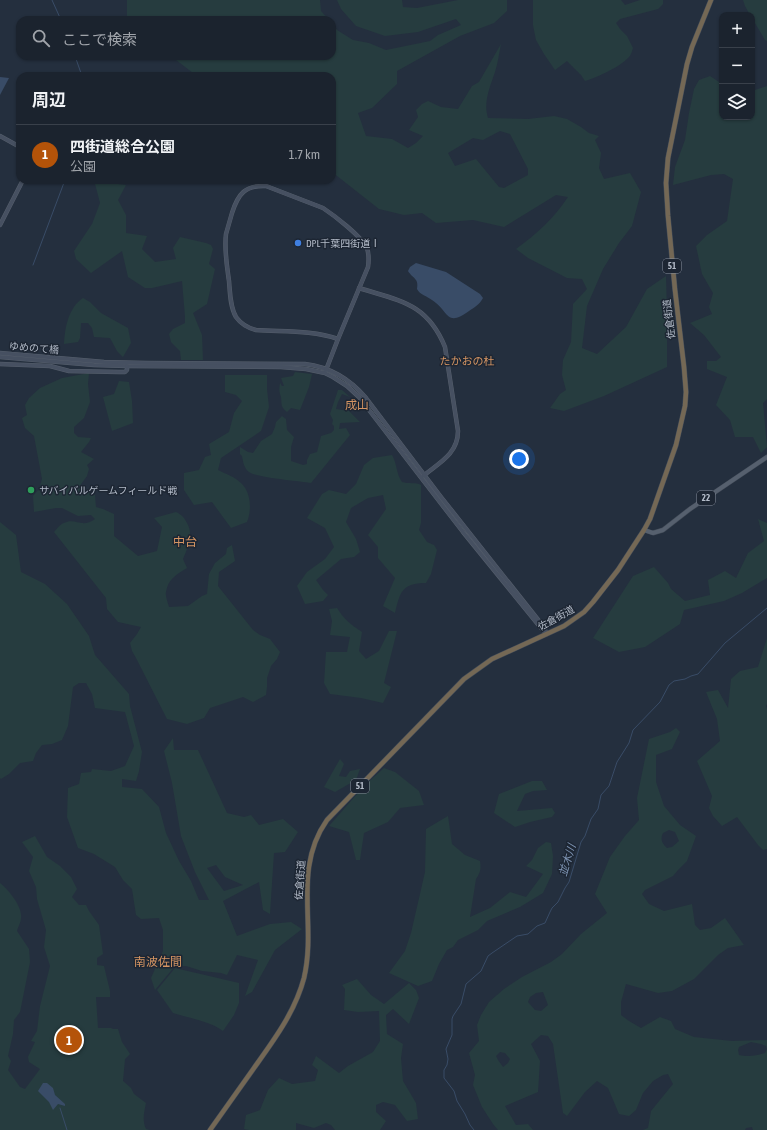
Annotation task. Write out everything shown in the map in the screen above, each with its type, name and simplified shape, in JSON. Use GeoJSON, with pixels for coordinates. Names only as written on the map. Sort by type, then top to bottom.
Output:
{"type":"FeatureCollection","features":[{"type":"Feature","properties":{"kind":"highway","name":"佐倉街道"},"geometry":{"type":"LineString","coordinates":[[210,1130],[277,1036],[290,1014],[299,993],[304,977],[307,956],[308,868],[314,842],[327,820],[464,679],[492,658],[547,634],[575,619],[589,607],[618,570],[644,530],[654,509],[676,445],[685,406],[686,392],[669,224],[666,183],[668,151],[687,64],[692,47],[712,0]]}},
{"type":"Feature","properties":{"kind":"main road","name":"22"},"geometry":{"type":"LineString","coordinates":[[644,530],[653,533],[663,530],[690,509],[767,457]]}},
{"type":"Feature","properties":{"kind":"street"},"geometry":{"type":"LineString","coordinates":[[0,136],[16,145]]}},
{"type":"Feature","properties":{"kind":"street"},"geometry":{"type":"LineString","coordinates":[[0,225],[21,184]]}},
{"type":"Feature","properties":{"kind":"street"},"geometry":{"type":"LineString","coordinates":[[326,371],[368,267],[369,254],[367,249],[358,236],[329,212],[317,205],[266,186],[251,187],[244,191],[235,202],[226,244],[232,307],[236,317],[243,324],[256,330],[318,333],[338,339]]}},
{"type":"Feature","properties":{"kind":"street"},"geometry":{"type":"LineString","coordinates":[[359,288],[408,304],[418,310],[434,325],[445,347],[458,438],[449,455],[422,476]]}},
{"type":"Feature","properties":{"kind":"street","name":"ゆめのて橋"},"geometry":{"type":"LineString","coordinates":[[0,353],[67,361]]}},
{"type":"Feature","properties":{"kind":"street","name":"ゆめのて橋"},"geometry":{"type":"LineString","coordinates":[[0,357],[67,361]]}},
{"type":"Feature","properties":{"kind":"street"},"geometry":{"type":"LineString","coordinates":[[67,361],[127,366],[192,368],[281,367],[326,371]]}},
{"type":"Feature","properties":{"kind":"street"},"geometry":{"type":"LineString","coordinates":[[67,361],[305,364],[326,371],[347,386],[359,397],[422,476],[505,585],[547,634]]}},
{"type":"Feature","properties":{"kind":"street"},"geometry":{"type":"LineString","coordinates":[[0,364],[50,366],[69,371],[120,372],[125,372],[127,370],[127,366]]}},
{"type":"Feature","properties":{"kind":"green space"},"geometry":{"type":"Polygon","coordinates":[[[127,0],[320,0],[321,11],[325,16],[127,16],[127,0]]]}},
{"type":"Feature","properties":{"kind":"green space"},"geometry":{"type":"Polygon","coordinates":[[[337,0],[402,0],[403,7],[417,8],[458,0],[507,0],[507,11],[494,23],[460,36],[397,71],[397,84],[372,108],[358,113],[366,136],[392,139],[408,148],[416,143],[423,136],[409,130],[418,117],[416,110],[428,101],[441,107],[458,109],[472,86],[479,82],[501,44],[496,69],[487,100],[486,106],[488,118],[528,119],[554,116],[567,119],[589,133],[599,136],[595,140],[601,153],[599,168],[604,179],[630,173],[641,192],[632,226],[619,243],[603,269],[587,306],[582,348],[597,354],[626,327],[647,289],[666,276],[667,367],[604,396],[564,411],[550,408],[560,394],[566,390],[562,375],[563,360],[571,342],[573,304],[587,289],[582,279],[567,278],[528,258],[516,249],[545,225],[568,197],[556,195],[504,227],[473,220],[436,223],[422,213],[404,215],[379,209],[336,175],[336,72],[192,72],[176,60],[336,60],[336,29],[353,40],[369,43],[386,50],[430,41],[438,35],[461,25],[456,19],[418,32],[385,36],[356,26],[341,9],[337,0]],[[500,131],[483,140],[473,138],[448,153],[455,166],[476,159],[499,187],[504,188],[528,175],[528,169],[510,134],[500,131]]]}},
{"type":"Feature","properties":{"kind":"green space"},"geometry":{"type":"Polygon","coordinates":[[[533,0],[621,0],[625,5],[640,0],[663,0],[663,4],[658,9],[620,19],[616,23],[627,36],[633,48],[630,55],[625,61],[615,68],[585,81],[567,61],[555,70],[544,54],[536,40],[533,25],[533,0]]]}},
{"type":"Feature","properties":{"kind":"green space"},"geometry":{"type":"Polygon","coordinates":[[[743,0],[767,0],[767,41],[755,23],[755,12],[748,12],[743,0]]]}},
{"type":"Feature","properties":{"kind":"green space"},"geometry":{"type":"Polygon","coordinates":[[[710,76],[719,82],[719,120],[755,120],[755,90],[767,86],[767,399],[763,403],[767,447],[761,453],[753,437],[735,437],[730,420],[716,405],[727,377],[707,369],[707,361],[716,361],[721,357],[704,335],[690,323],[712,314],[709,307],[713,293],[702,274],[696,246],[707,235],[727,221],[733,179],[724,174],[711,175],[673,185],[675,167],[685,140],[694,89],[699,80],[710,76]]]}},
{"type":"Feature","properties":{"kind":"green space"},"geometry":{"type":"Polygon","coordinates":[[[95,184],[126,185],[118,200],[126,215],[126,233],[147,236],[142,249],[155,262],[176,259],[173,248],[180,237],[211,245],[213,249],[209,264],[215,269],[207,304],[193,313],[202,335],[203,360],[181,360],[180,351],[171,342],[169,334],[173,329],[185,323],[182,281],[152,288],[145,288],[128,277],[122,251],[91,273],[76,259],[74,251],[92,224],[100,203],[95,184]]]}},
{"type":"Feature","properties":{"kind":"green space"},"geometry":{"type":"Polygon","coordinates":[[[83,298],[90,302],[101,313],[128,328],[131,343],[123,357],[117,351],[110,338],[94,337],[92,328],[88,323],[81,323],[80,338],[78,342],[64,344],[68,319],[74,307],[83,298]]]}},
{"type":"Feature","properties":{"kind":"green space"},"geometry":{"type":"Polygon","coordinates":[[[295,372],[312,374],[309,387],[300,410],[291,408],[287,412],[283,408],[279,390],[280,383],[284,386],[281,378],[293,376],[295,372]]]}},
{"type":"Feature","properties":{"kind":"green space"},"geometry":{"type":"Polygon","coordinates":[[[89,373],[88,384],[90,402],[84,418],[74,427],[74,433],[78,437],[91,438],[81,452],[94,459],[87,465],[89,469],[87,476],[79,487],[95,495],[96,507],[114,514],[114,536],[138,556],[157,551],[162,527],[154,518],[176,512],[184,518],[190,532],[190,541],[183,559],[187,568],[176,575],[167,587],[166,597],[169,607],[188,606],[207,594],[209,574],[215,563],[226,554],[227,548],[232,545],[235,561],[219,572],[218,586],[253,630],[270,639],[280,652],[277,659],[271,666],[267,678],[266,695],[253,702],[243,697],[210,708],[204,718],[187,724],[167,719],[132,651],[130,643],[141,627],[118,622],[107,609],[106,598],[54,532],[61,524],[72,521],[86,523],[95,519],[91,515],[78,516],[62,508],[34,512],[33,496],[39,489],[42,479],[34,436],[25,428],[22,418],[27,415],[25,405],[29,398],[40,388],[62,378],[89,373]]]}},
{"type":"Feature","properties":{"kind":"green space"},"geometry":{"type":"Polygon","coordinates":[[[225,375],[267,375],[269,407],[261,431],[221,458],[218,470],[239,481],[247,491],[250,501],[250,512],[247,522],[231,528],[212,502],[194,505],[184,490],[184,473],[199,470],[205,457],[211,455],[209,444],[229,432],[234,413],[242,401],[236,395],[225,392],[225,375]]]}},
{"type":"Feature","properties":{"kind":"green space"},"geometry":{"type":"Polygon","coordinates":[[[119,381],[129,382],[133,423],[112,431],[103,397],[114,394],[119,381]]]}},
{"type":"Feature","properties":{"kind":"green space"},"geometry":{"type":"Polygon","coordinates":[[[338,390],[342,390],[350,397],[342,394],[336,409],[349,411],[360,422],[340,423],[339,429],[346,428],[350,435],[311,483],[261,476],[247,470],[240,454],[240,447],[253,453],[261,441],[272,434],[276,422],[282,416],[286,419],[287,430],[294,437],[291,447],[291,461],[303,465],[307,464],[310,454],[317,452],[321,436],[331,433],[334,430],[334,426],[332,424],[333,420],[330,414],[338,390]]]}},
{"type":"Feature","properties":{"kind":"green space"},"geometry":{"type":"Polygon","coordinates":[[[392,455],[402,482],[421,485],[421,523],[419,530],[427,542],[434,545],[437,550],[431,574],[426,583],[418,583],[403,590],[395,613],[383,606],[395,578],[378,558],[378,547],[368,535],[386,509],[383,495],[368,498],[351,508],[346,522],[356,539],[360,552],[354,557],[341,559],[316,580],[328,595],[323,601],[305,604],[297,586],[307,572],[325,559],[334,547],[325,528],[307,518],[322,494],[329,490],[346,494],[356,484],[364,465],[373,458],[392,455]]]}},
{"type":"Feature","properties":{"kind":"green space"},"geometry":{"type":"Polygon","coordinates":[[[758,519],[767,523],[767,578],[742,593],[724,601],[684,610],[680,624],[645,647],[619,652],[593,638],[633,576],[654,567],[668,583],[671,589],[685,601],[710,595],[708,580],[725,571],[736,578],[748,553],[764,541],[758,519]]]}},
{"type":"Feature","properties":{"kind":"green space"},"geometry":{"type":"Polygon","coordinates":[[[0,522],[16,535],[21,572],[45,584],[67,604],[89,636],[95,655],[129,694],[130,706],[142,752],[136,781],[122,779],[122,787],[142,789],[159,807],[166,833],[179,861],[191,881],[199,900],[209,900],[195,872],[181,836],[172,783],[164,751],[173,738],[174,750],[198,750],[227,813],[244,817],[251,815],[259,825],[283,819],[298,832],[285,852],[274,853],[270,914],[263,910],[259,882],[223,901],[237,936],[270,924],[291,922],[302,929],[275,950],[252,992],[245,996],[258,960],[237,955],[227,975],[202,971],[186,966],[175,966],[155,990],[151,978],[163,951],[163,930],[159,918],[141,919],[136,915],[132,889],[123,880],[115,867],[94,854],[78,848],[67,817],[68,788],[79,784],[81,773],[91,772],[92,769],[111,771],[125,766],[134,746],[125,712],[95,708],[92,694],[86,683],[79,683],[73,687],[68,726],[62,740],[52,744],[42,745],[36,753],[33,761],[20,763],[9,774],[1,779],[0,522]],[[216,865],[207,868],[224,891],[243,885],[225,877],[216,865]]]}},
{"type":"Feature","properties":{"kind":"green space"},"geometry":{"type":"Polygon","coordinates":[[[337,608],[354,627],[362,632],[359,651],[366,659],[379,651],[389,631],[397,631],[384,683],[391,687],[383,703],[361,698],[330,694],[324,683],[326,652],[347,652],[350,637],[330,635],[332,621],[329,609],[337,608]]]}},
{"type":"Feature","properties":{"kind":"green space"},"geometry":{"type":"Polygon","coordinates":[[[767,638],[767,849],[763,850],[737,817],[722,826],[713,816],[709,808],[712,796],[697,761],[720,741],[717,719],[706,692],[718,690],[728,708],[731,679],[740,671],[758,667],[767,638]]]}},
{"type":"Feature","properties":{"kind":"green space"},"geometry":{"type":"Polygon","coordinates":[[[676,728],[680,732],[672,749],[656,755],[656,782],[664,806],[680,825],[696,836],[687,861],[673,876],[645,890],[642,894],[649,904],[664,911],[692,904],[695,925],[700,930],[711,928],[725,918],[744,945],[728,948],[718,955],[694,979],[672,991],[658,993],[626,984],[621,1002],[621,1015],[641,1028],[660,1017],[671,1021],[675,1029],[694,1037],[732,1041],[767,1040],[767,1049],[767,1130],[753,1130],[752,1127],[746,1128],[745,1130],[643,1130],[648,1128],[651,1111],[673,1084],[668,1074],[663,1075],[653,1081],[643,1093],[636,1110],[629,1116],[619,1114],[608,1088],[597,1081],[585,1092],[567,1116],[563,1113],[553,1044],[548,1036],[541,1035],[531,1044],[540,1061],[538,1092],[505,1106],[516,1125],[528,1124],[533,1130],[498,1130],[482,1107],[473,1085],[475,1075],[469,1053],[479,1041],[477,1025],[481,1015],[489,1002],[504,989],[562,954],[581,934],[607,913],[595,894],[610,857],[639,820],[637,798],[649,739],[670,732],[676,728]],[[669,830],[663,833],[662,841],[667,848],[672,847],[679,841],[675,832],[669,830]],[[543,992],[536,993],[530,997],[528,1002],[535,1010],[541,1011],[548,1005],[543,992]],[[751,1042],[739,1047],[738,1050],[739,1055],[743,1056],[752,1056],[765,1053],[767,1049],[766,1046],[751,1042]],[[500,1052],[496,1056],[503,1067],[510,1059],[505,1053],[500,1052]]]}},
{"type":"Feature","properties":{"kind":"green space"},"geometry":{"type":"Polygon","coordinates":[[[340,759],[344,764],[339,776],[346,777],[350,771],[360,769],[356,780],[335,792],[324,787],[340,759]]]}},
{"type":"Feature","properties":{"kind":"green space"},"geometry":{"type":"Polygon","coordinates":[[[384,768],[395,772],[419,791],[424,805],[400,808],[388,822],[364,833],[360,860],[356,860],[349,832],[329,826],[365,785],[384,768]]]}},
{"type":"Feature","properties":{"kind":"green space"},"geometry":{"type":"Polygon","coordinates":[[[532,781],[542,781],[547,790],[533,791],[525,794],[517,811],[552,808],[555,813],[552,817],[515,827],[494,813],[499,794],[532,781]]]}},
{"type":"Feature","properties":{"kind":"green space"},"geometry":{"type":"Polygon","coordinates":[[[448,816],[452,844],[465,855],[480,861],[480,870],[476,879],[470,917],[490,908],[510,892],[526,897],[543,874],[526,866],[532,860],[538,848],[546,842],[551,843],[553,856],[552,874],[543,893],[520,907],[487,921],[478,930],[458,940],[453,947],[447,950],[432,981],[418,986],[389,973],[405,951],[411,933],[425,872],[426,829],[448,816]]]}},
{"type":"Feature","properties":{"kind":"green space"},"geometry":{"type":"Polygon","coordinates":[[[35,836],[47,857],[60,866],[71,877],[77,889],[72,897],[79,905],[86,905],[99,925],[103,954],[97,958],[97,965],[104,966],[110,997],[96,997],[98,1028],[118,1029],[122,1042],[130,1054],[125,1059],[123,1081],[131,1088],[134,1094],[146,1103],[144,1123],[146,1129],[150,1130],[0,1130],[0,883],[11,894],[20,909],[21,920],[17,931],[29,949],[30,962],[20,1012],[14,1020],[13,1034],[8,1056],[11,1061],[8,1070],[20,1087],[25,1089],[40,1069],[29,1062],[28,1057],[35,1042],[31,1041],[37,1031],[40,1006],[50,966],[44,947],[46,930],[37,899],[36,887],[29,871],[33,857],[22,842],[35,836]]]}},
{"type":"Feature","properties":{"kind":"green space"},"geometry":{"type":"Polygon","coordinates":[[[175,968],[239,983],[239,1003],[234,1015],[223,1031],[205,1022],[173,1013],[157,990],[175,968]]]}},
{"type":"Feature","properties":{"kind":"green space"},"geometry":{"type":"Polygon","coordinates":[[[357,979],[371,995],[384,1004],[409,983],[416,990],[419,998],[409,1024],[393,1009],[386,1015],[387,1034],[403,1044],[401,1058],[403,1081],[416,1103],[418,1119],[407,1121],[395,1105],[383,1102],[376,1105],[376,1112],[386,1121],[380,1130],[335,1130],[331,1125],[326,1123],[314,1128],[296,1123],[296,1130],[244,1129],[246,1115],[260,1110],[268,1090],[279,1078],[292,1084],[315,1081],[318,1070],[312,1065],[316,1056],[339,1073],[348,1066],[373,1052],[380,1041],[379,1011],[358,1012],[344,1010],[345,989],[342,985],[357,979]]]}},
{"type":"Feature","properties":{"kind":"water"},"geometry":{"type":"Polygon","coordinates":[[[0,77],[9,78],[0,95],[0,77]]]}},
{"type":"Feature","properties":{"kind":"water"},"geometry":{"type":"Polygon","coordinates":[[[416,263],[446,272],[480,294],[483,298],[477,305],[462,316],[452,318],[448,316],[438,304],[418,291],[416,281],[408,271],[410,267],[416,263]]]}},
{"type":"Feature","properties":{"kind":"water"},"geometry":{"type":"Polygon","coordinates":[[[43,1083],[47,1083],[53,1088],[55,1095],[65,1104],[65,1106],[58,1104],[53,1110],[49,1102],[38,1091],[43,1083]]]}},
{"type":"Feature","properties":{"kind":"waterway"},"geometry":{"type":"LineString","coordinates":[[52,0],[59,16]]}},
{"type":"Feature","properties":{"kind":"waterway"},"geometry":{"type":"LineString","coordinates":[[76,60],[81,72]]}},
{"type":"Feature","properties":{"kind":"waterway"},"geometry":{"type":"LineString","coordinates":[[33,265],[63,184]]}},
{"type":"Feature","properties":{"kind":"waterway","name":"並木川"},"geometry":{"type":"LineString","coordinates":[[474,1130],[457,1101],[454,1091],[444,1078],[444,1070],[448,1059],[446,1049],[452,1035],[452,1019],[461,1004],[466,984],[481,971],[488,956],[517,936],[528,934],[537,926],[545,923],[552,908],[558,902],[569,882],[581,842],[585,836],[591,819],[598,809],[601,795],[609,786],[617,762],[629,743],[633,730],[660,702],[669,685],[674,681],[698,674],[725,643],[767,608]]}},
{"type":"Feature","properties":{"kind":"waterway"},"geometry":{"type":"LineString","coordinates":[[60,1108],[67,1130]]}},
{"type":"Feature","properties":{"kind":"place","name":"DPL千葉四街道Ⅰ"},"geometry":{"type":"Point","coordinates":[298,243]}},
{"type":"Feature","properties":{"kind":"place","name":"サバイバルゲームフィールド戦"},"geometry":{"type":"Point","coordinates":[31,490]}},
{"type":"Feature","properties":{"kind":"place","name":"四街道総合公園"},"geometry":{"type":"Point","coordinates":[69,1040]}},
{"type":"Feature","properties":{"kind":"district","name":"たかおの杜"},"geometry":{"type":"Point","coordinates":[467,361]}},
{"type":"Feature","properties":{"kind":"district","name":"成山"},"geometry":{"type":"Point","coordinates":[357,405]}},
{"type":"Feature","properties":{"kind":"district","name":"中台"},"geometry":{"type":"Point","coordinates":[185,542]}},
{"type":"Feature","properties":{"kind":"district","name":"南波佐間"},"geometry":{"type":"Point","coordinates":[158,962]}}]}
